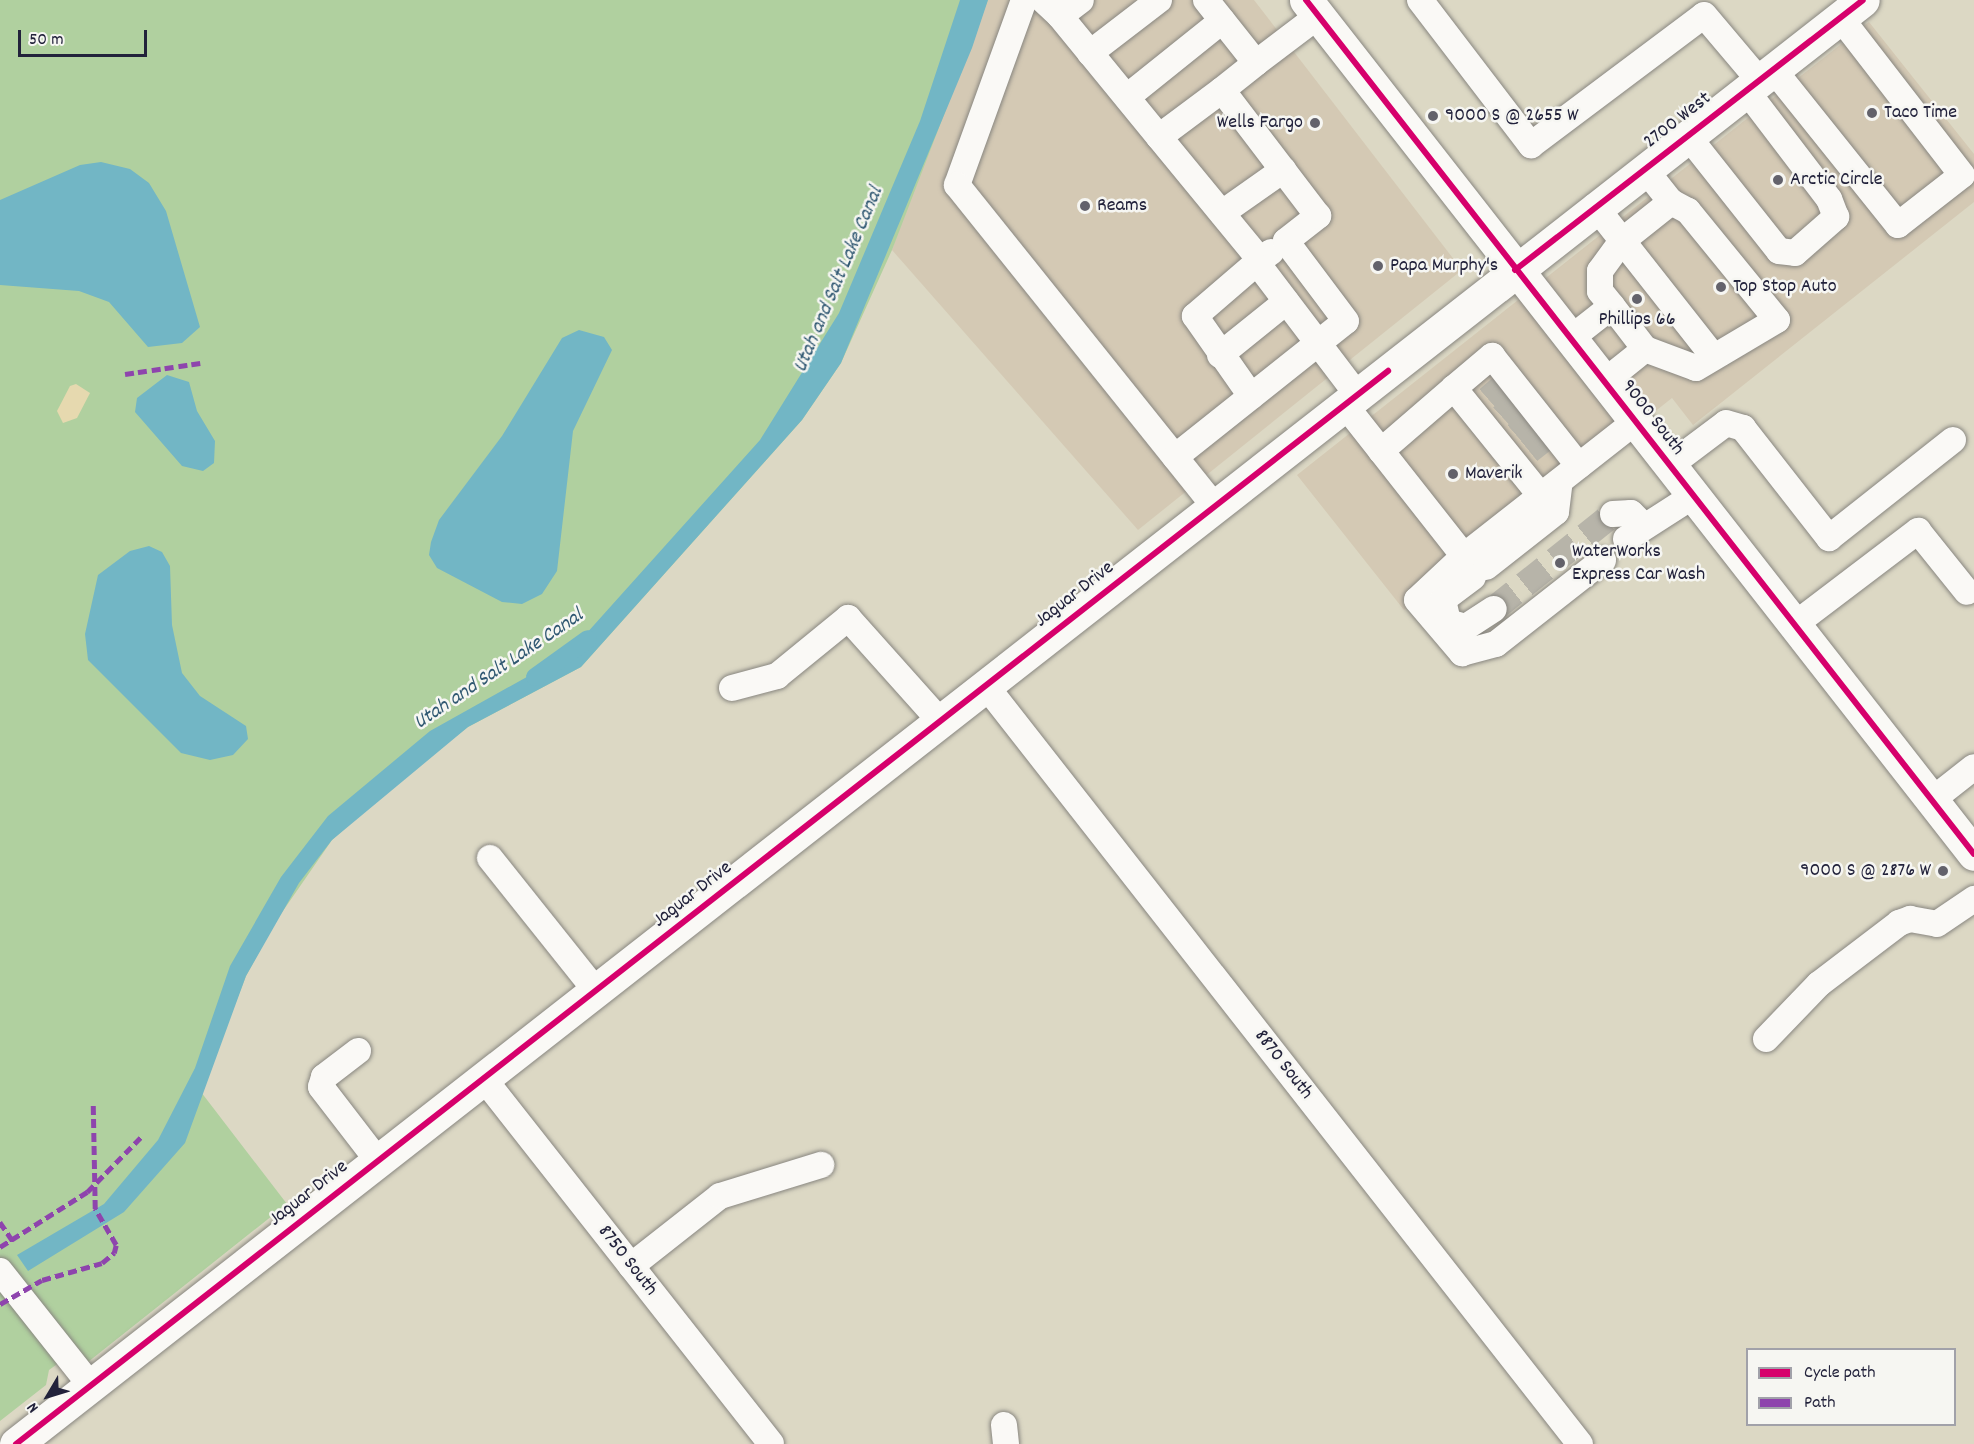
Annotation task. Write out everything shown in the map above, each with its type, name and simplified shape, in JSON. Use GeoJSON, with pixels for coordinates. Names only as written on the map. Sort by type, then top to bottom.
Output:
{"type":"FeatureCollection","features":[{"type":"Feature","properties":{"kind":"main road","name":"9000 South"},"geometry":{"type":"LineString","coordinates":[[1315,6],[1515,270],[1974,854]]}},
{"type":"Feature","properties":{"kind":"main road","name":"2700 West"},"geometry":{"type":"LineString","coordinates":[[1515,270],[1851,9]]}},
{"type":"Feature","properties":{"kind":"main road","name":"Jaguar Drive"},"geometry":{"type":"LineString","coordinates":[[16,1444],[941,722],[1515,270]]}},
{"type":"Feature","properties":{"kind":"street"},"geometry":{"type":"LineString","coordinates":[[1024,0],[957,185],[1215,507]]}},
{"type":"Feature","properties":{"kind":"street"},"geometry":{"type":"LineString","coordinates":[[1081,0],[1051,8],[1260,260],[1286,302],[1317,344],[1381,451],[1476,572]]}},
{"type":"Feature","properties":{"kind":"street"},"geometry":{"type":"LineString","coordinates":[[1090,53],[1159,0]]}},
{"type":"Feature","properties":{"kind":"street"},"geometry":{"type":"LineString","coordinates":[[1206,0],[1256,63]]}},
{"type":"Feature","properties":{"kind":"street"},"geometry":{"type":"LineString","coordinates":[[1420,0],[1531,145],[1704,15],[1759,80],[1898,225],[1962,175],[1851,9]]}},
{"type":"Feature","properties":{"kind":"street"},"geometry":{"type":"LineString","coordinates":[[1160,137],[1256,63],[1315,6]]}},
{"type":"Feature","properties":{"kind":"street"},"geometry":{"type":"LineString","coordinates":[[1127,97],[1222,21]]}},
{"type":"Feature","properties":{"kind":"street"},"geometry":{"type":"LineString","coordinates":[[1687,135],[1779,251],[1795,253],[1836,217],[1829,199],[1759,80]]}},
{"type":"Feature","properties":{"kind":"street"},"geometry":{"type":"LineString","coordinates":[[1222,90],[1318,216],[1260,260],[1195,316],[1220,355],[1251,396]]}},
{"type":"Feature","properties":{"kind":"street"},"geometry":{"type":"LineString","coordinates":[[1644,168],[1671,202],[1689,211],[1777,320],[1696,368],[1645,349],[1600,291],[1600,271],[1622,241],[1671,202]]}},
{"type":"Feature","properties":{"kind":"street"},"geometry":{"type":"LineString","coordinates":[[1222,213],[1283,170]]}},
{"type":"Feature","properties":{"kind":"street"},"geometry":{"type":"LineString","coordinates":[[1595,206],[1714,357]]}},
{"type":"Feature","properties":{"kind":"street"},"geometry":{"type":"LineString","coordinates":[[1175,457],[1346,321],[1286,241]]}},
{"type":"Feature","properties":{"kind":"street"},"geometry":{"type":"LineString","coordinates":[[1220,355],[1286,302]]}},
{"type":"Feature","properties":{"kind":"street"},"geometry":{"type":"LineString","coordinates":[[1570,339],[1612,306]]}},
{"type":"Feature","properties":{"kind":"street"},"geometry":{"type":"LineString","coordinates":[[1604,382],[1645,349]]}},
{"type":"Feature","properties":{"kind":"street"},"geometry":{"type":"LineString","coordinates":[[1381,451],[1492,356],[1540,496]]}},
{"type":"Feature","properties":{"kind":"street"},"geometry":{"type":"LineString","coordinates":[[1454,388],[1515,421],[1570,473]]}},
{"type":"Feature","properties":{"kind":"street"},"geometry":{"type":"LineString","coordinates":[[1603,560],[1496,644],[1462,653],[1417,600],[1476,572],[1540,496],[1635,422]]}},
{"type":"Feature","properties":{"kind":"street"},"geometry":{"type":"LineString","coordinates":[[1670,466],[1726,423],[1743,428],[1829,538],[1953,440]]}},
{"type":"Feature","properties":{"kind":"street"},"geometry":{"type":"LineString","coordinates":[[1494,609],[1466,627],[1448,622],[1443,600],[1476,572],[1513,548],[1557,512],[1570,473]]}},
{"type":"Feature","properties":{"kind":"street"},"geometry":{"type":"LineString","coordinates":[[1613,514],[1630,513],[1634,532],[1694,496]]}},
{"type":"Feature","properties":{"kind":"street"},"geometry":{"type":"LineString","coordinates":[[1794,625],[1918,531],[1967,592]]}},
{"type":"Feature","properties":{"kind":"street"},"geometry":{"type":"LineString","coordinates":[[732,688],[777,676],[848,618],[941,722]]}},
{"type":"Feature","properties":{"kind":"street","name":"8870 South"},"geometry":{"type":"LineString","coordinates":[[986,686],[1580,1444]]}},
{"type":"Feature","properties":{"kind":"street"},"geometry":{"type":"LineString","coordinates":[[1932,800],[1974,767]]}},
{"type":"Feature","properties":{"kind":"street"},"geometry":{"type":"LineString","coordinates":[[490,858],[596,991]]}},
{"type":"Feature","properties":{"kind":"street"},"geometry":{"type":"LineString","coordinates":[[1766,1039],[1819,984],[1899,923],[1910,919],[1937,924],[1974,899]]}},
{"type":"Feature","properties":{"kind":"street"},"geometry":{"type":"LineString","coordinates":[[358,1051],[324,1077],[321,1087],[378,1161]]}},
{"type":"Feature","properties":{"kind":"street","name":"8750 South"},"geometry":{"type":"LineString","coordinates":[[484,1079],[771,1444]]}},
{"type":"Feature","properties":{"kind":"street"},"geometry":{"type":"LineString","coordinates":[[631,1266],[720,1196],[821,1165]]}},
{"type":"Feature","properties":{"kind":"street"},"geometry":{"type":"LineString","coordinates":[[0,1271],[91,1386]]}},
{"type":"Feature","properties":{"kind":"shaded area"},"geometry":{"type":"Polygon","coordinates":[[[972,0],[1254,0],[1462,270],[1138,530],[892,250],[972,0]]]}},
{"type":"Feature","properties":{"kind":"shaded area"},"geometry":{"type":"Polygon","coordinates":[[[1869,22],[1974,154],[1974,202],[1693,425],[1672,398],[1404,610],[1297,475],[1869,22]]]}},
{"type":"Feature","properties":{"kind":"green space"},"geometry":{"type":"Polygon","coordinates":[[[0,0],[988,0],[892,250],[841,363],[802,420],[581,667],[468,727],[408,773],[332,840],[276,921],[246,976],[201,1092],[287,1204],[88,1362],[78,1349],[49,1370],[46,1385],[0,1421],[0,0]]]}},
{"type":"Feature","properties":{"kind":"sand"},"geometry":{"type":"Polygon","coordinates":[[[76,384],[90,393],[77,418],[63,423],[57,411],[70,386],[76,384]]]}},
{"type":"Feature","properties":{"kind":"water"},"geometry":{"type":"Polygon","coordinates":[[[960,0],[988,0],[972,48],[841,363],[802,420],[581,667],[468,727],[332,840],[299,883],[246,976],[185,1143],[124,1212],[28,1271],[17,1255],[104,1204],[158,1140],[195,1068],[230,966],[281,877],[328,816],[430,731],[568,654],[760,440],[839,313],[920,121],[960,0]]]}},
{"type":"Feature","properties":{"kind":"water"},"geometry":{"type":"Polygon","coordinates":[[[101,162],[130,169],[149,183],[166,211],[200,327],[182,343],[148,347],[109,302],[79,291],[0,285],[0,200],[80,165],[101,162]]]}},
{"type":"Feature","properties":{"kind":"water"},"geometry":{"type":"Polygon","coordinates":[[[579,330],[604,337],[612,350],[573,431],[557,571],[542,594],[522,604],[502,602],[437,568],[429,555],[431,542],[439,520],[502,436],[562,338],[579,330]]]}},
{"type":"Feature","properties":{"kind":"water"},"geometry":{"type":"Polygon","coordinates":[[[167,375],[189,382],[197,411],[215,441],[214,463],[203,471],[182,466],[135,412],[137,398],[167,375]]]}},
{"type":"Feature","properties":{"kind":"water"},"geometry":{"type":"Polygon","coordinates":[[[149,546],[162,552],[170,566],[172,625],[182,673],[200,696],[246,726],[248,739],[233,755],[210,760],[181,753],[88,660],[85,634],[98,575],[130,551],[149,546]]]}},
{"type":"Feature","properties":{"kind":"waterway","name":"Utah and Salt Lake Canal"},"geometry":{"type":"LineString","coordinates":[[535,677],[588,639]]}},
{"type":"Feature","properties":{"kind":"tunnel"},"geometry":{"type":"LineString","coordinates":[[1488,399],[1502,387]]}},
{"type":"Feature","properties":{"kind":"tunnel"},"geometry":{"type":"LineString","coordinates":[[1502,417],[1516,404]]}},
{"type":"Feature","properties":{"kind":"tunnel"},"geometry":{"type":"LineString","coordinates":[[1516,435],[1531,422]]}},
{"type":"Feature","properties":{"kind":"tunnel"},"geometry":{"type":"LineString","coordinates":[[1529,451],[1544,439]]}},
{"type":"Feature","properties":{"kind":"tunnel"},"geometry":{"type":"LineString","coordinates":[[1494,609],[1613,514]]}},
{"type":"Feature","properties":{"kind":"marked path"},"geometry":{"type":"LineString","coordinates":[[125,374],[200,363]]}},
{"type":"Feature","properties":{"kind":"marked path"},"geometry":{"type":"LineString","coordinates":[[0,1304],[42,1280],[102,1263],[114,1253],[116,1245],[95,1209],[93,1101]]}},
{"type":"Feature","properties":{"kind":"marked path"},"geometry":{"type":"LineString","coordinates":[[0,1247],[87,1192],[143,1135]]}},
{"type":"Feature","properties":{"kind":"marked path"},"geometry":{"type":"LineString","coordinates":[[0,1222],[13,1241]]}},
{"type":"Feature","properties":{"kind":"cycle path"},"geometry":{"type":"LineString","coordinates":[[1306,0],[1974,854]]}},
{"type":"Feature","properties":{"kind":"cycle path"},"geometry":{"type":"LineString","coordinates":[[1515,270],[1863,0]]}},
{"type":"Feature","properties":{"kind":"cycle path"},"geometry":{"type":"LineString","coordinates":[[16,1444],[1388,371]]}},
{"type":"Feature","properties":{"kind":"place","name":"Taco Time"},"geometry":{"type":"Point","coordinates":[1872,113]}},
{"type":"Feature","properties":{"kind":"place","name":"9000 S @ 2655 W"},"geometry":{"type":"Point","coordinates":[1433,116]}},
{"type":"Feature","properties":{"kind":"place","name":"Wells Fargo"},"geometry":{"type":"Point","coordinates":[1315,123]}},
{"type":"Feature","properties":{"kind":"place","name":"Arctic Circle"},"geometry":{"type":"Point","coordinates":[1778,180]}},
{"type":"Feature","properties":{"kind":"place","name":"Reams"},"geometry":{"type":"Point","coordinates":[1085,206]}},
{"type":"Feature","properties":{"kind":"place","name":"Papa Murphy's"},"geometry":{"type":"Point","coordinates":[1378,266]}},
{"type":"Feature","properties":{"kind":"place","name":"Top Stop Auto"},"geometry":{"type":"Point","coordinates":[1721,287]}},
{"type":"Feature","properties":{"kind":"place","name":"Phillips 66"},"geometry":{"type":"Point","coordinates":[1637,299]}},
{"type":"Feature","properties":{"kind":"place","name":"Maverik"},"geometry":{"type":"Point","coordinates":[1453,474]}},
{"type":"Feature","properties":{"kind":"place","name":"WaterWorks Express Car Wash"},"geometry":{"type":"Point","coordinates":[1560,563]}},
{"type":"Feature","properties":{"kind":"place","name":"9000 S @ 2876 W"},"geometry":{"type":"Point","coordinates":[1943,871]}}]}
